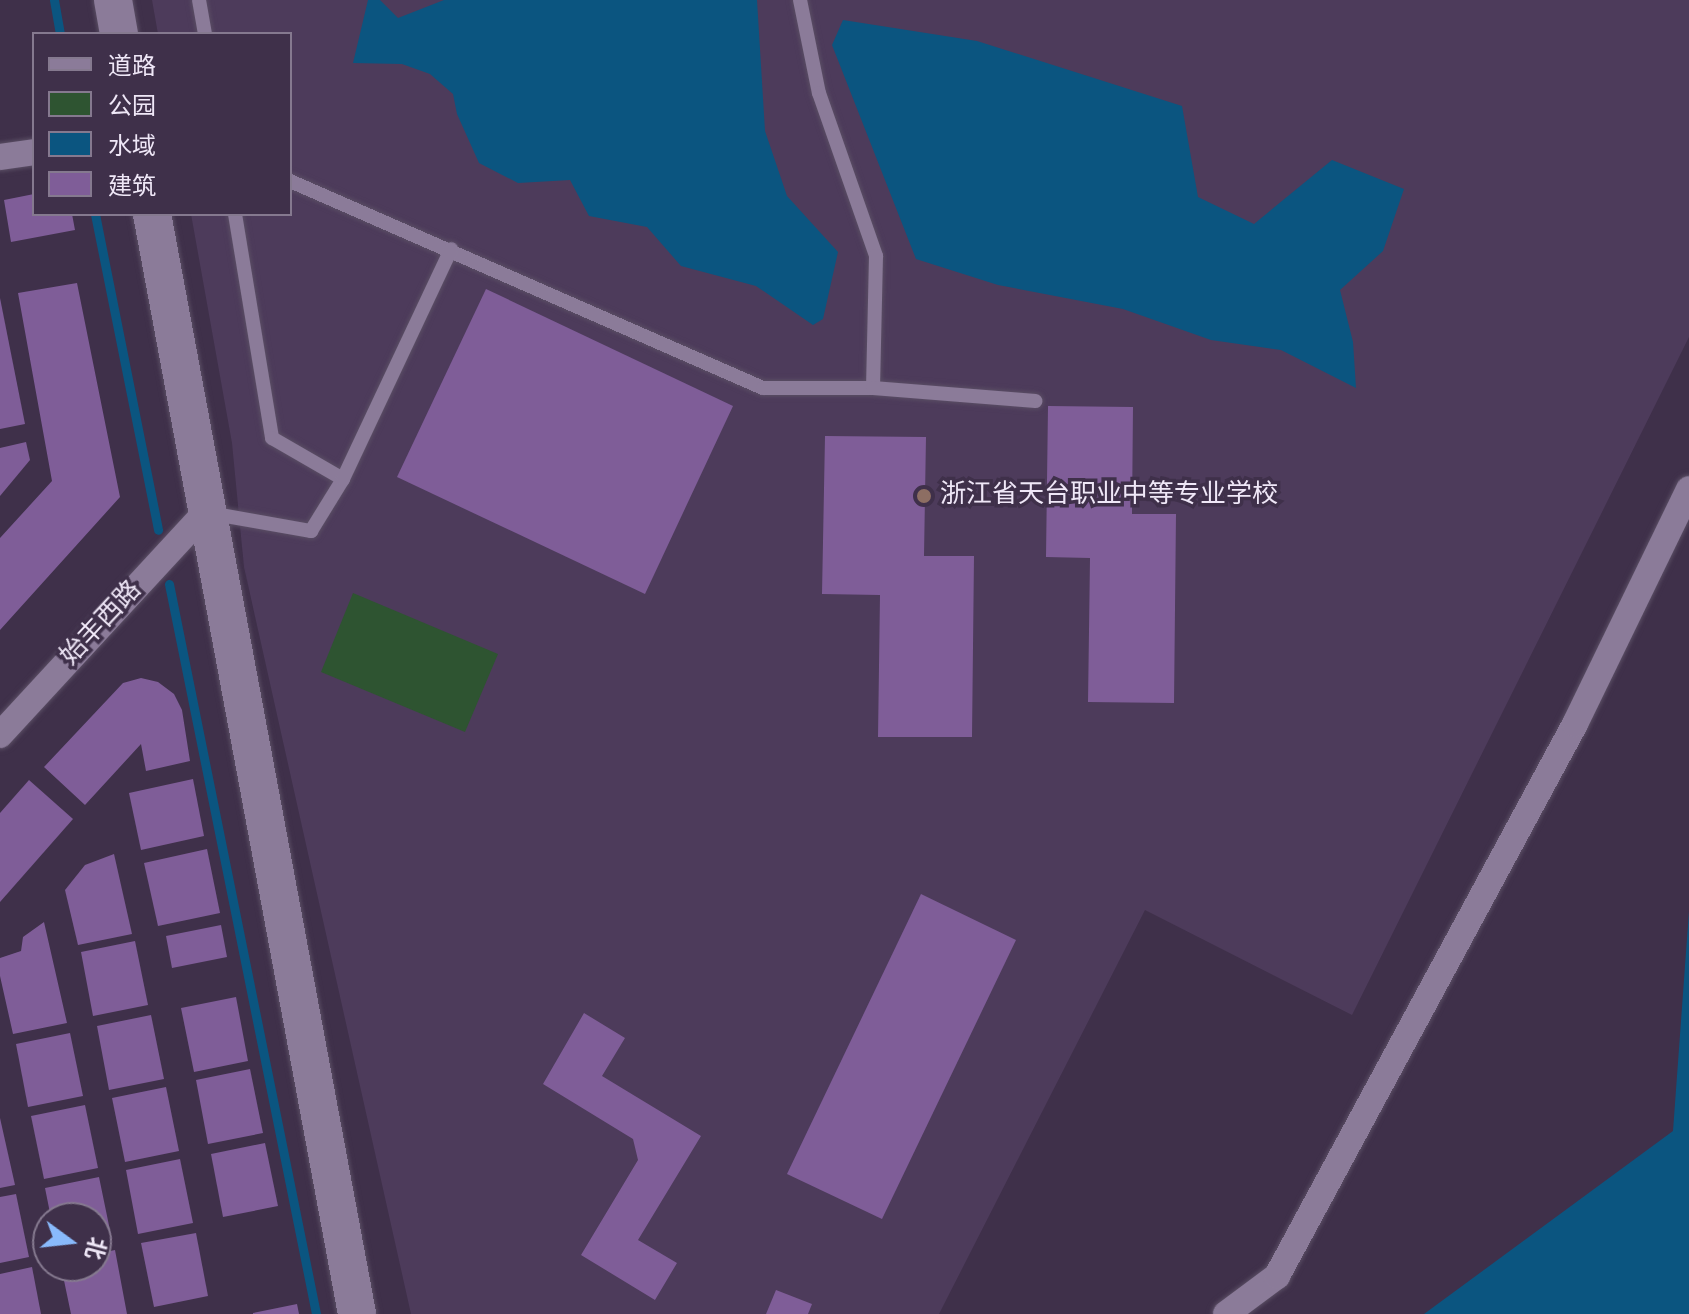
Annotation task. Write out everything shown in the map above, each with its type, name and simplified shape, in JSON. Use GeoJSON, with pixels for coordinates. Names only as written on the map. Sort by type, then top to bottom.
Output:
{"type":"FeatureCollection","features":[{"type":"Feature","properties":{"kind":"street"},"geometry":{"type":"LineString","coordinates":[[113,0],[119,32]]}},
{"type":"Feature","properties":{"kind":"street"},"geometry":{"type":"LineString","coordinates":[[0,157],[32,152]]}},
{"type":"Feature","properties":{"kind":"street"},"geometry":{"type":"LineString","coordinates":[[152,216],[205,513],[357,1314]]}},
{"type":"Feature","properties":{"kind":"street"},"geometry":{"type":"LineString","coordinates":[[1226,1314],[1277,1276],[1575,724],[1689,489]]}},
{"type":"Feature","properties":{"kind":"street","name":"始丰西路"},"geometry":{"type":"LineString","coordinates":[[0,735],[205,513]]}},
{"type":"Feature","properties":{"kind":"lane"},"geometry":{"type":"LineString","coordinates":[[199,0],[205,32]]}},
{"type":"Feature","properties":{"kind":"lane"},"geometry":{"type":"LineString","coordinates":[[800,0],[819,93],[876,256],[873,388]]}},
{"type":"Feature","properties":{"kind":"lane"},"geometry":{"type":"LineString","coordinates":[[292,182],[763,388],[873,388],[1035,401]]}},
{"type":"Feature","properties":{"kind":"lane"},"geometry":{"type":"LineString","coordinates":[[235,216],[272,438],[343,479]]}},
{"type":"Feature","properties":{"kind":"lane"},"geometry":{"type":"LineString","coordinates":[[205,513],[311,531],[343,479],[451,249]]}},
{"type":"Feature","properties":{"kind":"shaded area","name":"浙江省天台职业中等专业学校"},"geometry":{"type":"Polygon","coordinates":[[[152,0],[1689,0],[1689,337],[1352,1015],[1145,910],[939,1314],[411,1314],[244,567],[232,443],[191,216],[292,216],[292,32],[158,32],[152,0]]]}},
{"type":"Feature","properties":{"kind":"green space"},"geometry":{"type":"Polygon","coordinates":[[[353,593],[498,654],[465,732],[321,672],[353,593]]]}},
{"type":"Feature","properties":{"kind":"water"},"geometry":{"type":"Polygon","coordinates":[[[368,0],[380,0],[398,18],[444,0],[757,0],[765,131],[787,196],[838,252],[823,319],[813,325],[756,286],[681,266],[647,227],[589,216],[570,180],[518,183],[479,163],[457,114],[453,94],[430,74],[402,64],[353,63],[368,0]]]}},
{"type":"Feature","properties":{"kind":"water"},"geometry":{"type":"Polygon","coordinates":[[[843,20],[977,41],[1182,106],[1198,197],[1254,224],[1332,160],[1404,189],[1383,251],[1340,290],[1353,342],[1356,388],[1281,350],[1211,340],[1123,309],[998,285],[916,259],[832,45],[843,20]]]}},
{"type":"Feature","properties":{"kind":"water"},"geometry":{"type":"Polygon","coordinates":[[[1689,911],[1689,1314],[1424,1314],[1673,1131],[1689,911]]]}},
{"type":"Feature","properties":{"kind":"building"},"geometry":{"type":"Polygon","coordinates":[[[32,194],[32,216],[72,216],[75,230],[11,242],[4,200],[32,194]]]}},
{"type":"Feature","properties":{"kind":"building"},"geometry":{"type":"Polygon","coordinates":[[[77,283],[120,497],[0,630],[0,538],[52,481],[18,293],[77,283]]]}},
{"type":"Feature","properties":{"kind":"building"},"geometry":{"type":"Polygon","coordinates":[[[486,289],[733,406],[645,594],[397,477],[486,289]]]}},
{"type":"Feature","properties":{"kind":"building"},"geometry":{"type":"Polygon","coordinates":[[[0,298],[25,424],[0,429],[0,298]]]}},
{"type":"Feature","properties":{"kind":"building"},"geometry":{"type":"Polygon","coordinates":[[[1048,406],[1133,407],[1132,514],[1176,514],[1174,703],[1088,702],[1090,558],[1046,557],[1048,406]]]}},
{"type":"Feature","properties":{"kind":"building"},"geometry":{"type":"Polygon","coordinates":[[[825,436],[926,437],[924,556],[974,556],[972,737],[878,737],[880,595],[822,594],[825,436]]]}},
{"type":"Feature","properties":{"kind":"building"},"geometry":{"type":"Polygon","coordinates":[[[26,442],[30,460],[0,496],[0,448],[26,442]]]}},
{"type":"Feature","properties":{"kind":"building"},"geometry":{"type":"Polygon","coordinates":[[[141,678],[158,682],[174,694],[182,710],[190,761],[146,771],[141,744],[85,805],[44,767],[123,683],[141,678]]]}},
{"type":"Feature","properties":{"kind":"building"},"geometry":{"type":"Polygon","coordinates":[[[193,779],[204,836],[141,850],[129,793],[193,779]]]}},
{"type":"Feature","properties":{"kind":"building"},"geometry":{"type":"Polygon","coordinates":[[[29,780],[73,819],[0,902],[0,813],[29,780]]]}},
{"type":"Feature","properties":{"kind":"building"},"geometry":{"type":"Polygon","coordinates":[[[207,849],[220,913],[158,926],[144,863],[207,849]]]}},
{"type":"Feature","properties":{"kind":"building"},"geometry":{"type":"Polygon","coordinates":[[[114,854],[132,934],[78,945],[65,890],[85,865],[114,854]]]}},
{"type":"Feature","properties":{"kind":"building"},"geometry":{"type":"Polygon","coordinates":[[[921,894],[1016,940],[882,1219],[787,1174],[921,894]]]}},
{"type":"Feature","properties":{"kind":"building"},"geometry":{"type":"Polygon","coordinates":[[[44,922],[67,1023],[13,1034],[0,976],[0,958],[21,951],[23,937],[44,922]]]}},
{"type":"Feature","properties":{"kind":"building"},"geometry":{"type":"Polygon","coordinates":[[[221,925],[227,957],[172,968],[166,936],[221,925]]]}},
{"type":"Feature","properties":{"kind":"building"},"geometry":{"type":"Polygon","coordinates":[[[135,941],[148,1005],[93,1016],[81,952],[135,941]]]}},
{"type":"Feature","properties":{"kind":"building"},"geometry":{"type":"Polygon","coordinates":[[[236,997],[248,1061],[194,1072],[181,1008],[236,997]]]}},
{"type":"Feature","properties":{"kind":"building"},"geometry":{"type":"Polygon","coordinates":[[[584,1013],[625,1038],[602,1076],[701,1136],[638,1240],[677,1263],[655,1300],[581,1255],[638,1160],[633,1139],[543,1084],[584,1013]]]}},
{"type":"Feature","properties":{"kind":"building"},"geometry":{"type":"Polygon","coordinates":[[[151,1015],[164,1079],[109,1090],[97,1026],[151,1015]]]}},
{"type":"Feature","properties":{"kind":"building"},"geometry":{"type":"Polygon","coordinates":[[[70,1033],[83,1096],[28,1107],[16,1044],[70,1033]]]}},
{"type":"Feature","properties":{"kind":"building"},"geometry":{"type":"Polygon","coordinates":[[[250,1069],[263,1133],[208,1144],[196,1080],[250,1069]]]}},
{"type":"Feature","properties":{"kind":"building"},"geometry":{"type":"Polygon","coordinates":[[[166,1087],[179,1151],[125,1162],[112,1098],[166,1087]]]}},
{"type":"Feature","properties":{"kind":"building"},"geometry":{"type":"Polygon","coordinates":[[[85,1105],[98,1168],[44,1179],[31,1116],[85,1105]]]}},
{"type":"Feature","properties":{"kind":"building"},"geometry":{"type":"Polygon","coordinates":[[[0,1118],[15,1185],[0,1188],[0,1118]]]}},
{"type":"Feature","properties":{"kind":"building"},"geometry":{"type":"Polygon","coordinates":[[[265,1143],[278,1206],[223,1217],[211,1154],[265,1143]]]}},
{"type":"Feature","properties":{"kind":"building"},"geometry":{"type":"Polygon","coordinates":[[[180,1159],[193,1223],[138,1234],[126,1170],[180,1159]]]}},
{"type":"Feature","properties":{"kind":"building"},"geometry":{"type":"Polygon","coordinates":[[[99,1177],[104,1202],[48,1202],[45,1188],[99,1177]]]}},
{"type":"Feature","properties":{"kind":"building"},"geometry":{"type":"Polygon","coordinates":[[[16,1194],[29,1257],[0,1263],[0,1197],[16,1194]]]}},
{"type":"Feature","properties":{"kind":"building"},"geometry":{"type":"Polygon","coordinates":[[[196,1233],[208,1296],[154,1307],[141,1243],[196,1233]]]}},
{"type":"Feature","properties":{"kind":"building"},"geometry":{"type":"Polygon","coordinates":[[[115,1250],[127,1314],[71,1314],[64,1282],[112,1282],[112,1251],[115,1250]]]}},
{"type":"Feature","properties":{"kind":"building"},"geometry":{"type":"Polygon","coordinates":[[[32,1267],[32,1282],[35,1282],[41,1314],[0,1314],[0,1274],[32,1267]]]}},
{"type":"Feature","properties":{"kind":"building"},"geometry":{"type":"Polygon","coordinates":[[[776,1290],[812,1304],[808,1314],[766,1314],[776,1290]]]}},
{"type":"Feature","properties":{"kind":"building"},"geometry":{"type":"Polygon","coordinates":[[[297,1304],[299,1314],[253,1314],[253,1313],[297,1304]]]}},
{"type":"Feature","properties":{"kind":"waterway"},"geometry":{"type":"LineString","coordinates":[[54,0],[60,32]]}},
{"type":"Feature","properties":{"kind":"waterway"},"geometry":{"type":"LineString","coordinates":[[95,216],[158,530]]}},
{"type":"Feature","properties":{"kind":"waterway"},"geometry":{"type":"LineString","coordinates":[[169,584],[316,1314]]}},
{"type":"Feature","properties":{"kind":"place","name":"浙江省天台职业中等专业学校"},"geometry":{"type":"Point","coordinates":[924,496]}}]}
